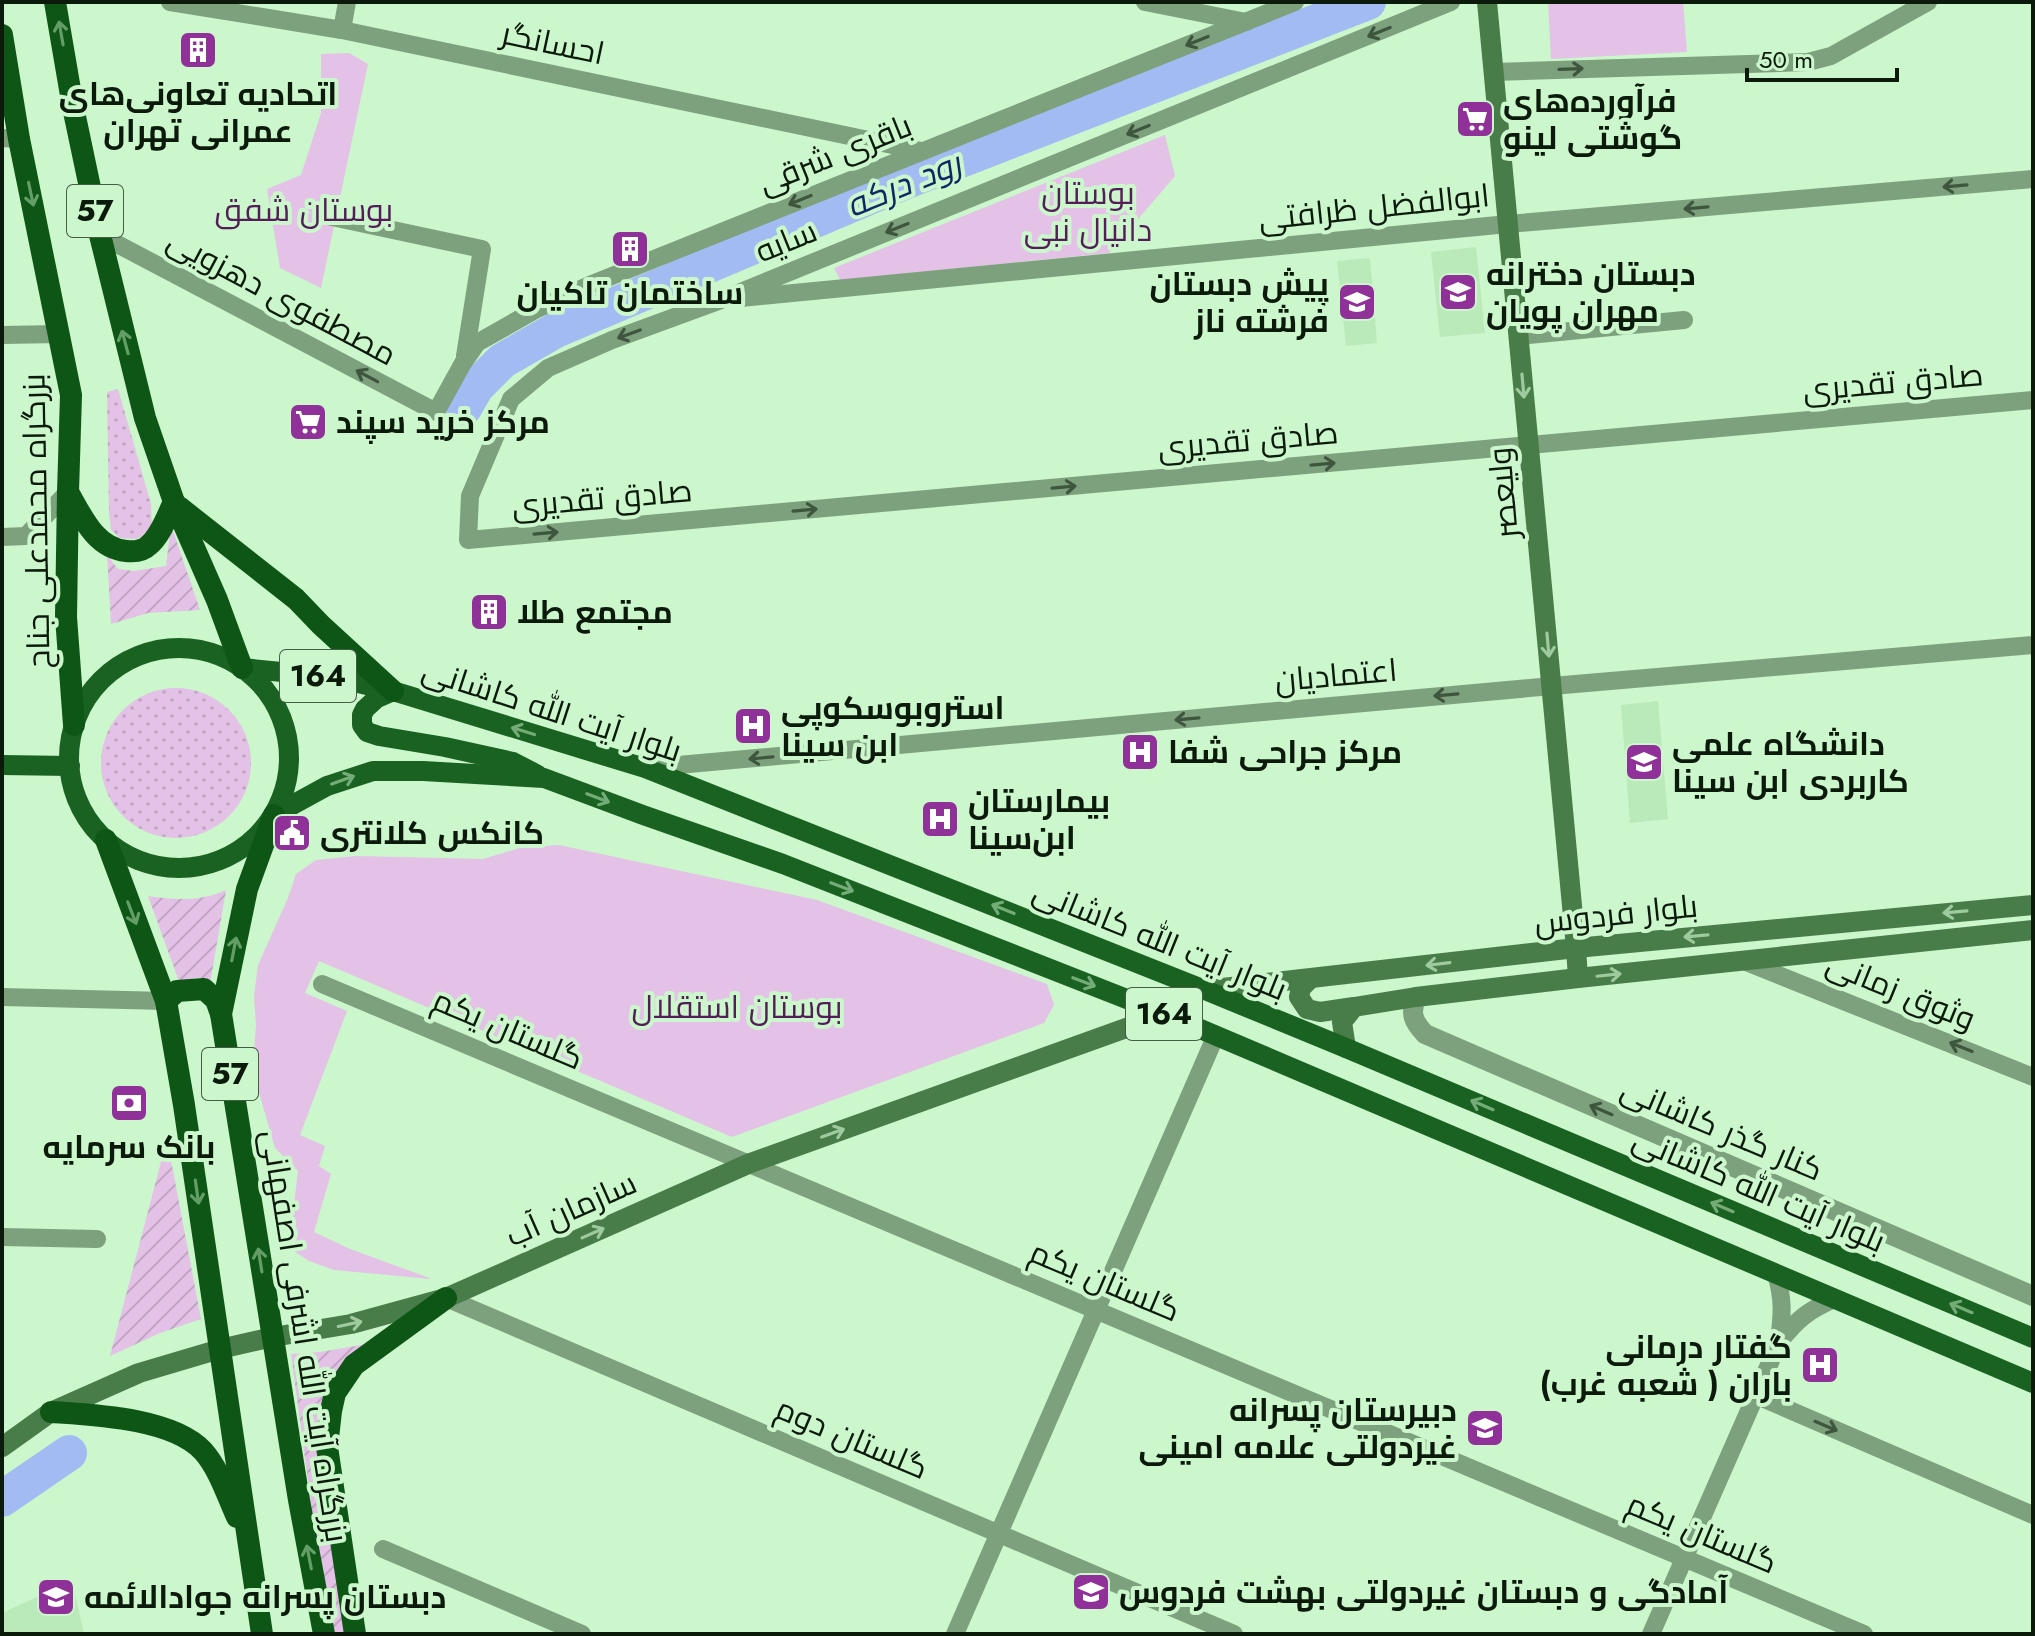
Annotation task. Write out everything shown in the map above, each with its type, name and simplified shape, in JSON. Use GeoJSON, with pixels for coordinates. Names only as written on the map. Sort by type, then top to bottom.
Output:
{"type":"FeatureCollection","features":[{"type":"Feature","properties":{"kind":"highway","name":"57"},"geometry":{"type":"LineString","coordinates":[[55,2],[100,235],[145,418],[174,502],[217,600],[242,668]]}},
{"type":"Feature","properties":{"kind":"highway","name":"بزرگراه محمدعلی جناح"},"geometry":{"type":"LineString","coordinates":[[2,35],[11,138],[60,334],[71,395],[66,617],[74,725]]}},
{"type":"Feature","properties":{"kind":"highway"},"geometry":{"type":"LineString","coordinates":[[68,492],[100,541],[116,550],[135,552],[149,546],[174,502],[296,599],[393,691]]}},
{"type":"Feature","properties":{"kind":"highway","name":"بزرگراه آیت الله اشرفی اصفهانی"},"geometry":{"type":"LineString","coordinates":[[274,815],[247,889],[221,1014],[299,1500],[324,1634]]}},
{"type":"Feature","properties":{"kind":"highway","name":"57"},"geometry":{"type":"LineString","coordinates":[[106,840],[166,1001],[262,1634]]}},
{"type":"Feature","properties":{"kind":"highway"},"geometry":{"type":"LineString","coordinates":[[166,1001],[177,991],[204,989],[216,1000],[221,1014]]}},
{"type":"Feature","properties":{"kind":"highway"},"geometry":{"type":"LineString","coordinates":[[355,1634],[327,1447],[335,1393],[354,1365],[446,1298]]}},
{"type":"Feature","properties":{"kind":"highway"},"geometry":{"type":"LineString","coordinates":[[51,1412],[126,1418],[185,1436],[204,1452],[219,1475],[249,1544]]}},
{"type":"Feature","properties":{"kind":"main road","name":"ولیعصر"},"geometry":{"type":"LineString","coordinates":[[1487,2],[1578,978]]}},
{"type":"Feature","properties":{"kind":"main road"},"geometry":{"type":"LineString","coordinates":[[183,648],[213,654],[242,668],[254,677],[274,703],[286,732],[289,749],[287,780],[274,815],[244,847],[226,858],[185,868],[163,867],[142,861],[106,840],[80,807],[71,780],[70,745],[74,725],[88,696],[109,673],[151,652],[183,648]]}},
{"type":"Feature","properties":{"kind":"main road","name":"بلوار آیت الله کاشانی"},"geometry":{"type":"LineString","coordinates":[[242,668],[332,677],[393,691],[645,768],[1205,990],[2033,1338]]}},
{"type":"Feature","properties":{"kind":"main road"},"geometry":{"type":"LineString","coordinates":[[393,691],[377,698],[365,709],[362,725],[367,732],[513,762],[544,778]]}},
{"type":"Feature","properties":{"kind":"main road"},"geometry":{"type":"LineString","coordinates":[[2,765],[70,766]]}},
{"type":"Feature","properties":{"kind":"main road","name":"بلوار آیت الله کاشانی"},"geometry":{"type":"LineString","coordinates":[[274,815],[327,786],[373,771],[544,778],[783,864],[1165,1014],[2033,1383]]}},
{"type":"Feature","properties":{"kind":"main road","name":"بلوار فردوس"},"geometry":{"type":"LineString","coordinates":[[1205,990],[1576,948],[2033,905]]}},
{"type":"Feature","properties":{"kind":"main road","name":"بلوار فردوس"},"geometry":{"type":"LineString","coordinates":[[1310,979],[1301,988],[1299,997],[1307,1009],[1320,1012],[1578,978],[2033,930]]}},
{"type":"Feature","properties":{"kind":"main road"},"geometry":{"type":"LineString","coordinates":[[1743,932],[1746,962]]}},
{"type":"Feature","properties":{"kind":"main road"},"geometry":{"type":"LineString","coordinates":[[1346,1048],[1342,1022],[1354,1007]]}},
{"type":"Feature","properties":{"kind":"main road","name":"سازمان آب"},"geometry":{"type":"LineString","coordinates":[[3,1446],[51,1412],[139,1373],[221,1349],[351,1324],[446,1298],[748,1164],[1165,1014]]}},
{"type":"Feature","properties":{"kind":"street","name":"احسانگر"},"geometry":{"type":"LineString","coordinates":[[170,2],[342,30],[922,151]]}},
{"type":"Feature","properties":{"kind":"street"},"geometry":{"type":"LineString","coordinates":[[342,30],[347,2]]}},
{"type":"Feature","properties":{"kind":"street"},"geometry":{"type":"LineString","coordinates":[[1145,2],[1246,22]]}},
{"type":"Feature","properties":{"kind":"street","name":"باقری شرقی"},"geometry":{"type":"LineString","coordinates":[[436,412],[477,343],[537,309],[592,284],[1295,2]]}},
{"type":"Feature","properties":{"kind":"street","name":"سایه"},"geometry":{"type":"LineString","coordinates":[[468,540],[470,496],[511,399],[548,368],[1451,2]]}},
{"type":"Feature","properties":{"kind":"street"},"geometry":{"type":"LineString","coordinates":[[1494,72],[1808,62],[1831,56],[1928,2]]}},
{"type":"Feature","properties":{"kind":"street","name":"ابوالفضل ظرافتی"},"geometry":{"type":"LineString","coordinates":[[721,300],[1508,224],[2033,179]]}},
{"type":"Feature","properties":{"kind":"street"},"geometry":{"type":"LineString","coordinates":[[332,217],[482,249],[463,363]]}},
{"type":"Feature","properties":{"kind":"street","name":"مصطفوی دهزویی"},"geometry":{"type":"LineString","coordinates":[[100,235],[436,412]]}},
{"type":"Feature","properties":{"kind":"street"},"geometry":{"type":"LineString","coordinates":[[1518,336],[1684,320]]}},
{"type":"Feature","properties":{"kind":"street"},"geometry":{"type":"LineString","coordinates":[[2,335],[60,334]]}},
{"type":"Feature","properties":{"kind":"street","name":"صادق تقدیری"},"geometry":{"type":"LineString","coordinates":[[468,540],[2033,400]]}},
{"type":"Feature","properties":{"kind":"street"},"geometry":{"type":"LineString","coordinates":[[2,537],[26,536],[68,492]]}},
{"type":"Feature","properties":{"kind":"street","name":"اعتمادیان"},"geometry":{"type":"LineString","coordinates":[[645,768],[2033,645]]}},
{"type":"Feature","properties":{"kind":"street","name":"وثوق زمانی"},"geometry":{"type":"LineString","coordinates":[[1746,962],[2033,1077]]}},
{"type":"Feature","properties":{"kind":"street","name":"گلستان یکم"},"geometry":{"type":"LineString","coordinates":[[322,984],[1864,1634]]}},
{"type":"Feature","properties":{"kind":"street"},"geometry":{"type":"LineString","coordinates":[[2,997],[166,1001]]}},
{"type":"Feature","properties":{"kind":"street","name":"کنار گذر کاشانی"},"geometry":{"type":"LineString","coordinates":[[1416,997],[1412,1010],[1417,1025],[1425,1034],[2033,1296]]}},
{"type":"Feature","properties":{"kind":"street"},"geometry":{"type":"LineString","coordinates":[[955,1634],[1216,1035]]}},
{"type":"Feature","properties":{"kind":"street"},"geometry":{"type":"LineString","coordinates":[[2,1237],[97,1239]]}},
{"type":"Feature","properties":{"kind":"street"},"geometry":{"type":"LineString","coordinates":[[1776,1274],[1782,1295],[1779,1342]]}},
{"type":"Feature","properties":{"kind":"street","name":"گلستان دوم"},"geometry":{"type":"LineString","coordinates":[[446,1298],[1234,1634]]}},
{"type":"Feature","properties":{"kind":"street"},"geometry":{"type":"LineString","coordinates":[[1651,1634],[1779,1342],[1795,1322],[1812,1308],[1834,1299]]}},
{"type":"Feature","properties":{"kind":"street"},"geometry":{"type":"LineString","coordinates":[[1755,1395],[2033,1515]]}},
{"type":"Feature","properties":{"kind":"street"},"geometry":{"type":"LineString","coordinates":[[383,1549],[582,1634]]}},
{"type":"Feature","properties":{"kind":"shaded area","name":"دبستان دخترانه مهران پويان"},"geometry":{"type":"Polygon","coordinates":[[[1476,247],[1485,333],[1440,337],[1431,252],[1476,247]]]}},
{"type":"Feature","properties":{"kind":"shaded area","name":"پیش دبستان فرشته ناز"},"geometry":{"type":"Polygon","coordinates":[[[1370,258],[1377,343],[1346,346],[1337,261],[1370,258]]]}},
{"type":"Feature","properties":{"kind":"shaded area","name":"دانشگاه علمی کاربردی ابن سینا"},"geometry":{"type":"Polygon","coordinates":[[[1658,701],[1668,819],[1630,823],[1621,705],[1658,701]]]}},
{"type":"Feature","properties":{"kind":"shaded area","name":"دبستان پسرانه جوادالائمه"},"geometry":{"type":"Polygon","coordinates":[[[72,1581],[84,1634],[2,1634],[2,1613],[72,1581]]]}},
{"type":"Feature","properties":{"kind":"green space"},"geometry":{"type":"Polygon","coordinates":[[[1548,2],[1683,2],[1687,52],[1551,59],[1548,2]]]}},
{"type":"Feature","properties":{"kind":"green space","name":"بوستان شفق"},"geometry":{"type":"Polygon","coordinates":[[[349,53],[368,64],[321,288],[280,268],[267,189],[301,175],[321,113],[321,54],[349,53]]]}},
{"type":"Feature","properties":{"kind":"green space","name":"بوستان دانیال نبی"},"geometry":{"type":"Polygon","coordinates":[[[1165,135],[1175,176],[1109,253],[840,280],[834,268],[1165,135]]]}},
{"type":"Feature","properties":{"kind":"green space"},"geometry":{"type":"Polygon","coordinates":[[[118,389],[151,504],[152,529],[137,539],[120,538],[111,530],[107,392],[118,389]]]}},
{"type":"Feature","properties":{"kind":"green space"},"geometry":{"type":"Polygon","coordinates":[[[171,525],[200,610],[148,613],[111,624],[107,555],[118,569],[134,571],[166,566],[171,525]]]}},
{"type":"Feature","properties":{"kind":"green space"},"geometry":{"type":"Polygon","coordinates":[[[176,688],[205,694],[229,710],[245,734],[251,763],[245,792],[229,816],[205,832],[176,838],[147,832],[123,816],[107,792],[101,763],[107,734],[123,710],[147,694],[176,688]]]}},
{"type":"Feature","properties":{"kind":"green space","name":"بوستان استقلال"},"geometry":{"type":"Polygon","coordinates":[[[559,845],[817,900],[1047,984],[1054,1005],[1044,1023],[732,1137],[319,961],[305,993],[347,1011],[300,1135],[325,1146],[319,1166],[331,1174],[314,1232],[350,1249],[432,1279],[334,1270],[309,1261],[289,1248],[298,1171],[275,1148],[258,1089],[254,1052],[254,996],[258,965],[296,874],[316,860],[356,856],[483,859],[520,848],[559,845]]]}},
{"type":"Feature","properties":{"kind":"green space"},"geometry":{"type":"Polygon","coordinates":[[[226,890],[210,984],[203,978],[195,978],[181,987],[148,896],[188,899],[207,897],[226,890]]]}},
{"type":"Feature","properties":{"kind":"green space"},"geometry":{"type":"Polygon","coordinates":[[[167,1139],[201,1319],[160,1333],[110,1356],[167,1139]]]}},
{"type":"Feature","properties":{"kind":"green space"},"geometry":{"type":"Polygon","coordinates":[[[372,1343],[333,1380],[317,1415],[350,1634],[333,1634],[315,1532],[291,1354],[372,1343]]]}},
{"type":"Feature","properties":{"kind":"waterway","name":"رود درکه"},"geometry":{"type":"LineString","coordinates":[[464,408],[476,387],[502,361],[556,330],[909,180],[1368,2]]}},
{"type":"Feature","properties":{"kind":"waterway","name":"رود درکه"},"geometry":{"type":"LineString","coordinates":[[2,1499],[69,1453]]}},
{"type":"Feature","properties":{"kind":"place","name":"اتحادیه تعاونی‌های عمرانی تهران"},"geometry":{"type":"Point","coordinates":[198,50]}},
{"type":"Feature","properties":{"kind":"place","name":"فرآورده‌های گوشتی لینو"},"geometry":{"type":"Point","coordinates":[1475,119]}},
{"type":"Feature","properties":{"kind":"place","name":"ساختمان تاکیان"},"geometry":{"type":"Point","coordinates":[630,249]}},
{"type":"Feature","properties":{"kind":"place","name":"دبستان دخترانه مهران پويان"},"geometry":{"type":"Point","coordinates":[1458,292]}},
{"type":"Feature","properties":{"kind":"place","name":"پیش دبستان فرشته ناز"},"geometry":{"type":"Point","coordinates":[1357,302]}},
{"type":"Feature","properties":{"kind":"place","name":"مرکز خرید سپند"},"geometry":{"type":"Point","coordinates":[308,422]}},
{"type":"Feature","properties":{"kind":"place","name":"مجتمع طلا"},"geometry":{"type":"Point","coordinates":[489,612]}},
{"type":"Feature","properties":{"kind":"place","name":"استروبوسکوپی ابن سینا"},"geometry":{"type":"Point","coordinates":[753,726]}},
{"type":"Feature","properties":{"kind":"place","name":"مرکز جراحی شفا"},"geometry":{"type":"Point","coordinates":[1140,752]}},
{"type":"Feature","properties":{"kind":"place","name":"دانشگاه علمی کاربردی ابن سینا"},"geometry":{"type":"Point","coordinates":[1644,762]}},
{"type":"Feature","properties":{"kind":"place","name":"بیمارستان ابن‌سینا"},"geometry":{"type":"Point","coordinates":[940,819]}},
{"type":"Feature","properties":{"kind":"place","name":"کانکس کلانتری"},"geometry":{"type":"Point","coordinates":[292,833]}},
{"type":"Feature","properties":{"kind":"place","name":"بانک سرمایه"},"geometry":{"type":"Point","coordinates":[129,1103]}},
{"type":"Feature","properties":{"kind":"place","name":"گفتار درمانی باران ( شعبه غرب)"},"geometry":{"type":"Point","coordinates":[1820,1365]}},
{"type":"Feature","properties":{"kind":"place","name":"دبیرستان پسرانه غیردولتی علامه امینی"},"geometry":{"type":"Point","coordinates":[1485,1428]}},
{"type":"Feature","properties":{"kind":"place","name":"آمادگی و دبستان غیردولتی بهشت فردوس"},"geometry":{"type":"Point","coordinates":[1091,1592]}},
{"type":"Feature","properties":{"kind":"place","name":"دبستان پسرانه جوادالائمه"},"geometry":{"type":"Point","coordinates":[56,1597]}}]}
